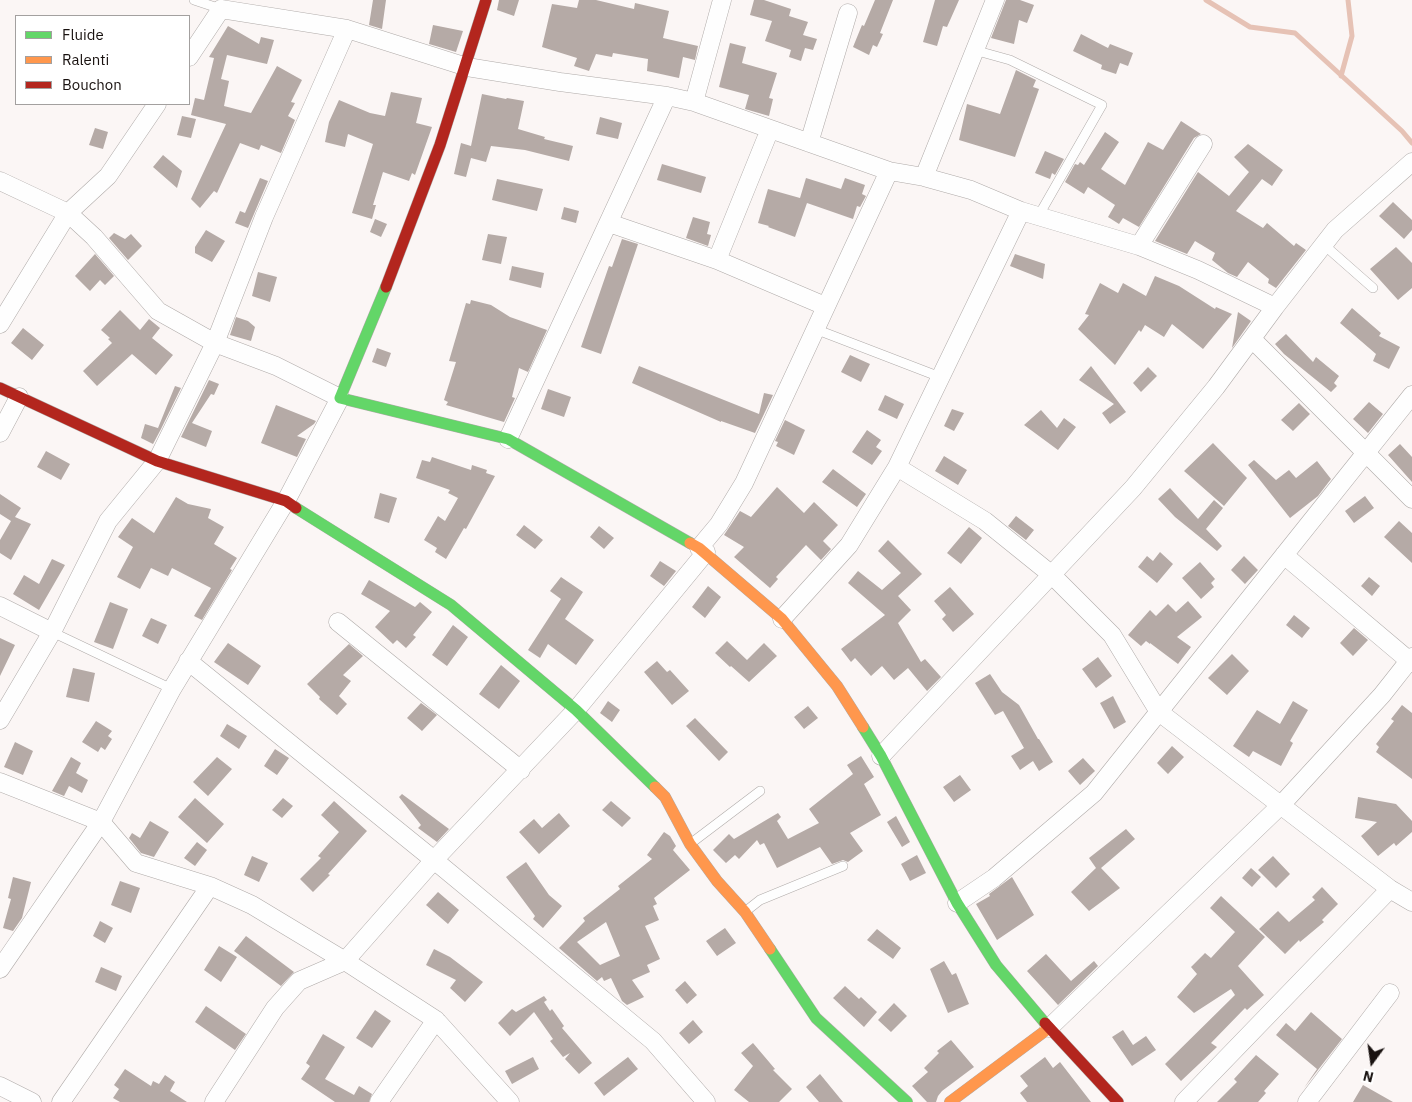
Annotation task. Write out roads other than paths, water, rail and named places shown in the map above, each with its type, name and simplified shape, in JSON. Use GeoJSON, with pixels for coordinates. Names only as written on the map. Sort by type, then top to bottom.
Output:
{"type":"FeatureCollection","features":[{"type":"Feature","properties":{"kind":"street"},"geometry":{"type":"LineString","coordinates":[[0,968],[101,822],[188,661],[286,501],[340,398],[397,261],[427,182],[467,67],[486,0]]}},
{"type":"Feature","properties":{"kind":"street"},"geometry":{"type":"LineString","coordinates":[[694,102],[722,0]]}},
{"type":"Feature","properties":{"kind":"street"},"geometry":{"type":"LineString","coordinates":[[924,177],[995,0]]}},
{"type":"Feature","properties":{"kind":"street"},"geometry":{"type":"LineString","coordinates":[[190,56],[221,9],[347,28],[467,67],[666,96],[694,102],[889,171],[924,177],[971,190],[1020,211],[1039,215],[1139,246],[1198,270],[1275,307]]}},
{"type":"Feature","properties":{"kind":"street"},"geometry":{"type":"LineString","coordinates":[[809,143],[848,13]]}},
{"type":"Feature","properties":{"kind":"street"},"geometry":{"type":"LineString","coordinates":[[0,720],[52,632],[108,521],[157,461],[215,343],[264,217],[347,28]]}},
{"type":"Feature","properties":{"kind":"street"},"geometry":{"type":"LineString","coordinates":[[508,439],[666,96]]}},
{"type":"Feature","properties":{"kind":"street"},"geometry":{"type":"LineString","coordinates":[[0,324],[68,214],[108,176],[156,105]]}},
{"type":"Feature","properties":{"kind":"street"},"geometry":{"type":"LineString","coordinates":[[717,260],[770,129]]}},
{"type":"Feature","properties":{"kind":"street"},"geometry":{"type":"LineString","coordinates":[[1139,246],[1203,144]]}},
{"type":"Feature","properties":{"kind":"street"},"geometry":{"type":"LineString","coordinates":[[881,756],[1133,488],[1216,387],[1335,230],[1412,162]]}},
{"type":"Feature","properties":{"kind":"street"},"geometry":{"type":"LineString","coordinates":[[214,1102],[275,1008],[299,981],[345,960],[434,860],[576,710],[702,550],[744,483],[889,171]]}},
{"type":"Feature","properties":{"kind":"street"},"geometry":{"type":"LineString","coordinates":[[0,181],[68,214],[94,237],[158,311],[215,343],[276,366],[340,398],[508,439],[702,550],[782,619],[837,686],[881,756],[957,903],[996,965],[1049,1028],[1118,1102]]}},
{"type":"Feature","properties":{"kind":"street"},"geometry":{"type":"LineString","coordinates":[[782,619],[849,545],[897,467],[1020,211]]}},
{"type":"Feature","properties":{"kind":"street"},"geometry":{"type":"LineString","coordinates":[[609,223],[717,260],[825,306]]}},
{"type":"Feature","properties":{"kind":"street"},"geometry":{"type":"LineString","coordinates":[[1252,339],[1412,499]]}},
{"type":"Feature","properties":{"kind":"street"},"geometry":{"type":"LineString","coordinates":[[0,388],[157,461],[286,501],[452,605],[576,710],[665,797],[690,844],[745,912],[816,1018],[907,1102]]}},
{"type":"Feature","properties":{"kind":"street"},"geometry":{"type":"LineString","coordinates":[[957,903],[994,878],[1094,793],[1412,395]]}},
{"type":"Feature","properties":{"kind":"street"},"geometry":{"type":"LineString","coordinates":[[0,433],[19,397]]}},
{"type":"Feature","properties":{"kind":"street"},"geometry":{"type":"LineString","coordinates":[[897,467],[985,521],[1052,575],[1112,636],[1159,712],[1390,889],[1412,902]]}},
{"type":"Feature","properties":{"kind":"street"},"geometry":{"type":"LineString","coordinates":[[950,1102],[1049,1028],[1282,805],[1382,695],[1411,660],[1284,555]]}},
{"type":"Feature","properties":{"kind":"street"},"geometry":{"type":"LineString","coordinates":[[0,606],[52,632]]}},
{"type":"Feature","properties":{"kind":"street"},"geometry":{"type":"LineString","coordinates":[[338,622],[521,770]]}},
{"type":"Feature","properties":{"kind":"street"},"geometry":{"type":"LineString","coordinates":[[188,661],[434,860],[653,1041],[706,1102]]}},
{"type":"Feature","properties":{"kind":"street"},"geometry":{"type":"LineString","coordinates":[[0,782],[101,822],[136,864],[210,886],[252,905],[345,960],[436,1020],[510,1102]]}},
{"type":"Feature","properties":{"kind":"street"},"geometry":{"type":"LineString","coordinates":[[60,1102],[210,886]]}},
{"type":"Feature","properties":{"kind":"street"},"geometry":{"type":"LineString","coordinates":[[1184,1102],[1390,889]]}},
{"type":"Feature","properties":{"kind":"street"},"geometry":{"type":"LineString","coordinates":[[1307,1102],[1390,993]]}},
{"type":"Feature","properties":{"kind":"street"},"geometry":{"type":"LineString","coordinates":[[379,1102],[436,1020]]}},
{"type":"Feature","properties":{"kind":"street"},"geometry":{"type":"LineString","coordinates":[[0,1086],[32,1102]]}},
{"type":"Feature","properties":{"kind":"lane"},"geometry":{"type":"LineString","coordinates":[[194,0],[221,9]]}},
{"type":"Feature","properties":{"kind":"lane"},"geometry":{"type":"LineString","coordinates":[[974,50],[1010,60],[1102,105],[1039,215]]}},
{"type":"Feature","properties":{"kind":"lane"},"geometry":{"type":"LineString","coordinates":[[1324,244],[1373,288]]}},
{"type":"Feature","properties":{"kind":"lane"},"geometry":{"type":"LineString","coordinates":[[815,329],[940,377]]}},
{"type":"Feature","properties":{"kind":"lane"},"geometry":{"type":"LineString","coordinates":[[52,632],[172,690]]}},
{"type":"Feature","properties":{"kind":"lane"},"geometry":{"type":"LineString","coordinates":[[690,844],[760,791]]}},
{"type":"Feature","properties":{"kind":"lane"},"geometry":{"type":"LineString","coordinates":[[745,912],[760,900],[843,866]]}},
{"type":"Feature","properties":{"kind":"waterway"},"geometry":{"type":"LineString","coordinates":[[1206,0],[1250,27],[1295,33],[1402,131],[1412,143]]}},
{"type":"Feature","properties":{"kind":"waterway"},"geometry":{"type":"LineString","coordinates":[[1341,76],[1352,36],[1348,0]]}}]}
